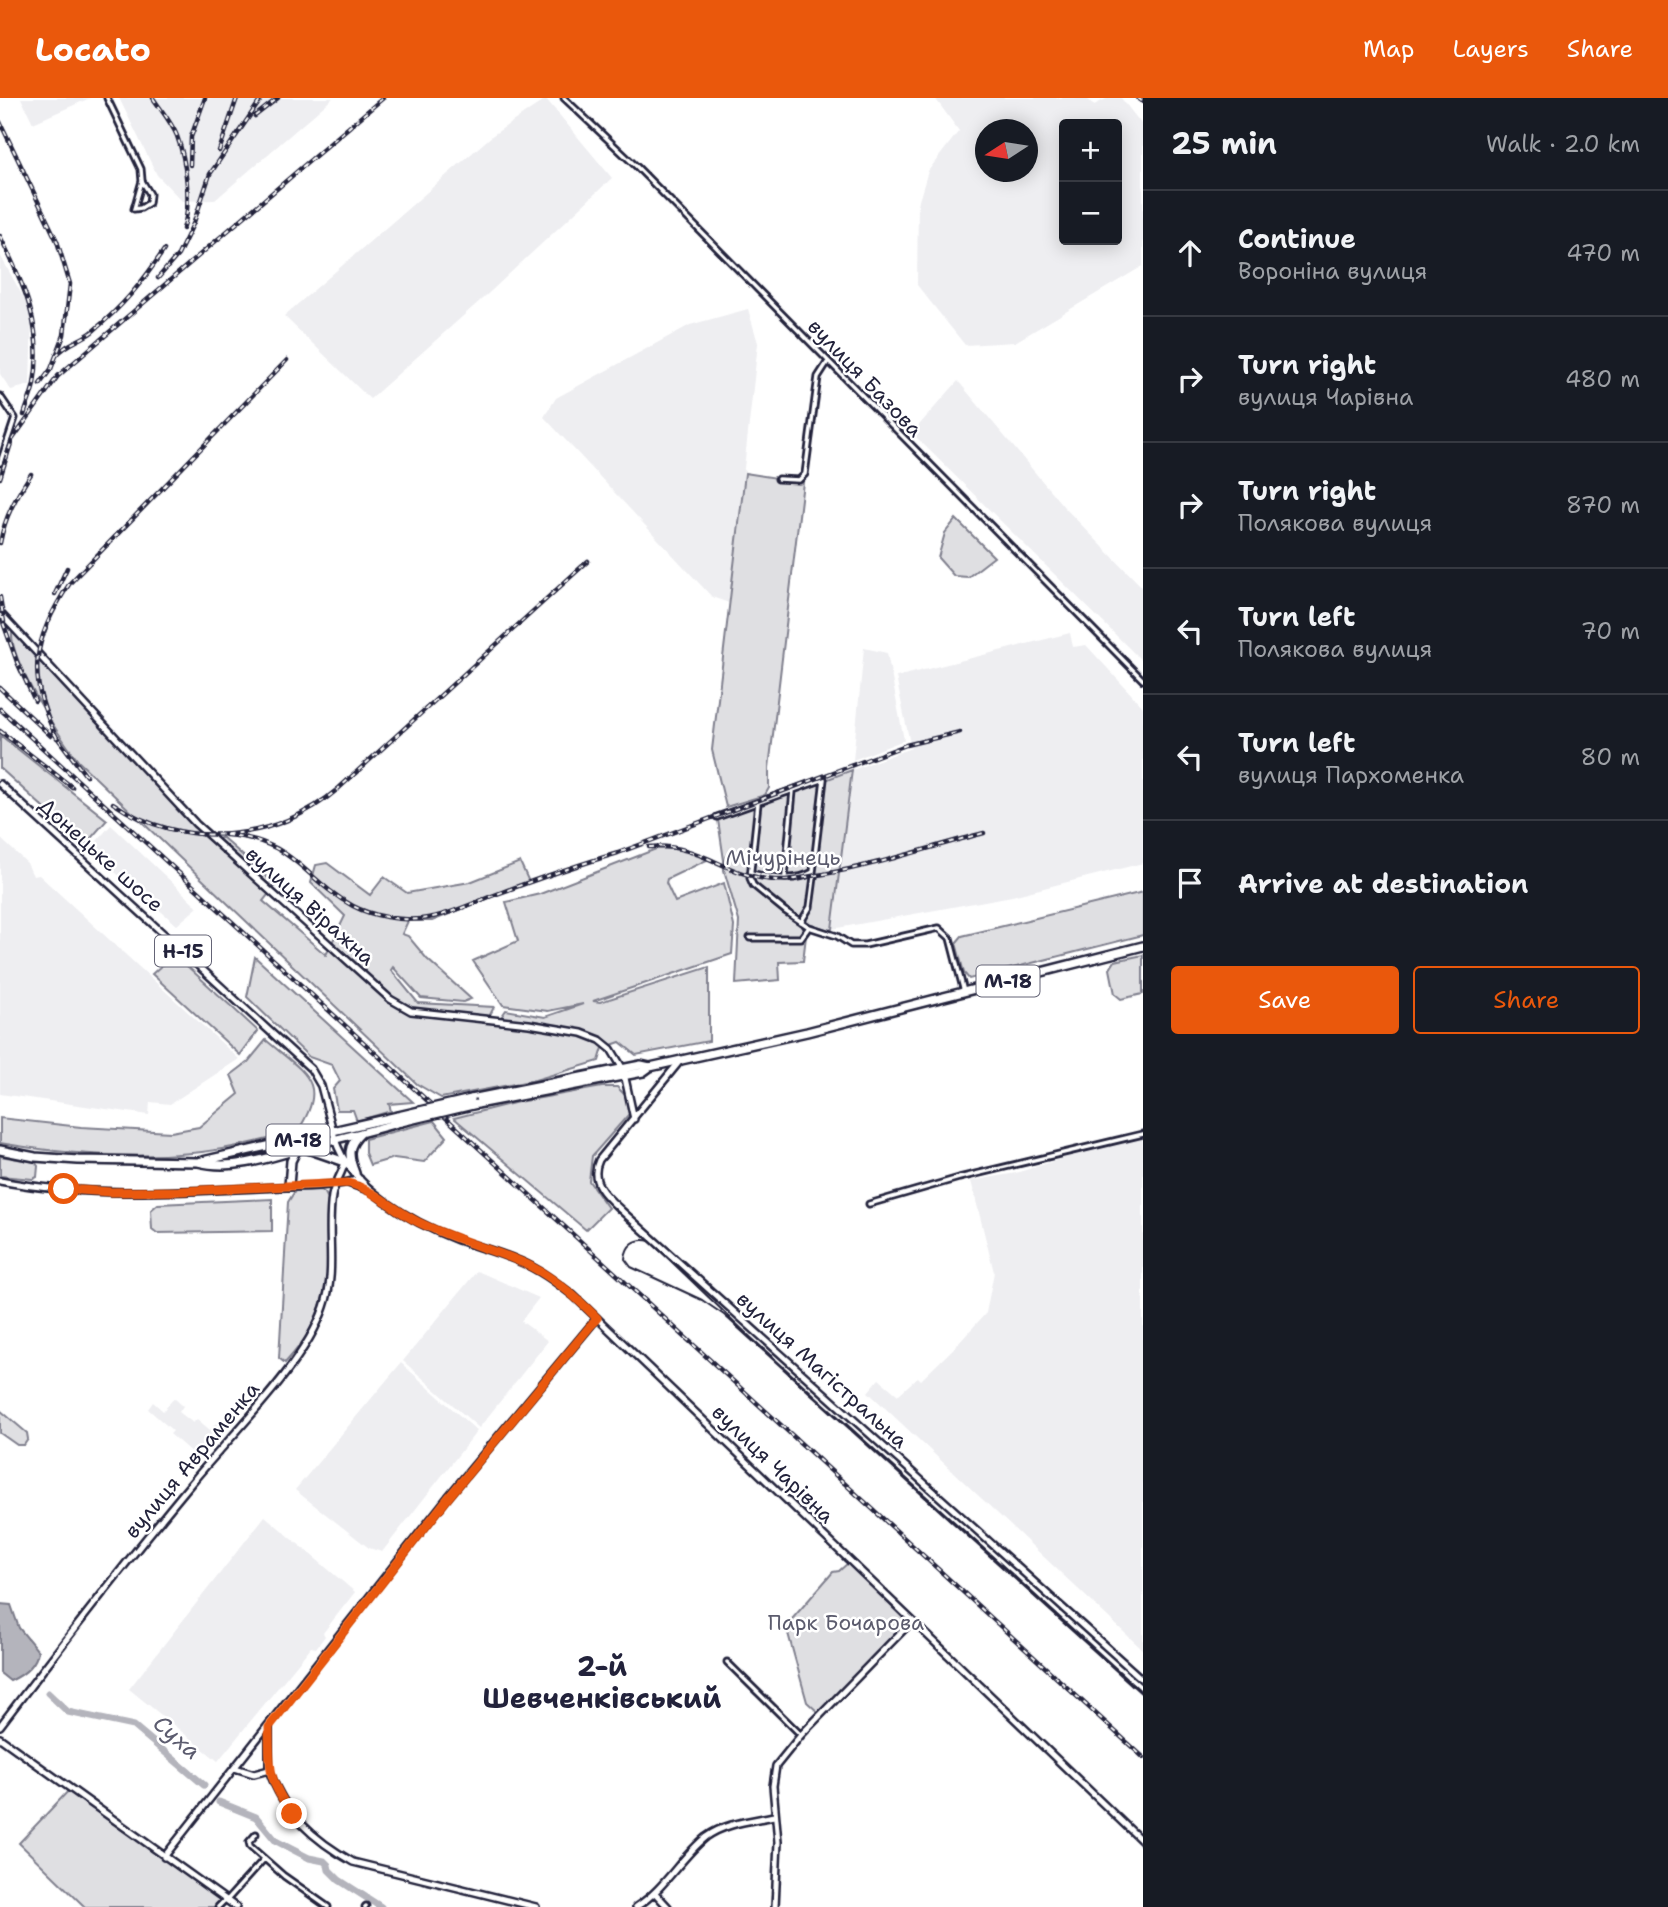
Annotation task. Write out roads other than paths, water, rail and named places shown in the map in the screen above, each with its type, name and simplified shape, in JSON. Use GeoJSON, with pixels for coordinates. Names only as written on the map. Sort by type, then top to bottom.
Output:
{"type":"FeatureCollection","features":[{"type":"Feature","properties":{"kind":"highway","name":"М-18"},"geometry":{"type":"LineString","coordinates":[[0,1150],[50,1159],[198,1162],[334,1136],[474,1102],[624,1072],[641,1065],[650,1067],[807,1032],[1143,946]]}},
{"type":"Feature","properties":{"kind":"highway","name":"М-18"},"geometry":{"type":"LineString","coordinates":[[198,1162],[213,1166],[265,1157],[301,1149],[334,1136],[362,1133],[400,1119]]}},
{"type":"Feature","properties":{"kind":"highway"},"geometry":{"type":"LineString","coordinates":[[357,1176],[349,1154],[350,1145],[362,1133]]}},
{"type":"Feature","properties":{"kind":"highway"},"geometry":{"type":"LineString","coordinates":[[289,1186],[292,1156],[301,1149],[345,1162]]}},
{"type":"Feature","properties":{"kind":"highway"},"geometry":{"type":"LineString","coordinates":[[265,1157],[282,1159],[291,1170]]}},
{"type":"Feature","properties":{"kind":"main road","name":"вулиця Віражна"},"geometry":{"type":"LineString","coordinates":[[0,613],[196,824],[390,999],[411,1011],[529,1024],[582,1033],[607,1043],[618,1056],[624,1072],[635,1119]]}},
{"type":"Feature","properties":{"kind":"main road","name":"Донецьке шосе"},"geometry":{"type":"LineString","coordinates":[[0,784],[311,1069],[321,1086],[334,1136],[345,1162]]}},
{"type":"Feature","properties":{"kind":"main road","name":"вулиця Магістральна"},"geometry":{"type":"LineString","coordinates":[[680,1061],[596,1166],[595,1176],[607,1198],[1143,1680]]}},
{"type":"Feature","properties":{"kind":"main road","name":"вулиця Чарівна"},"geometry":{"type":"LineString","coordinates":[[345,1162],[377,1195],[414,1220],[445,1235],[521,1261],[575,1296],[1143,1842]]}},
{"type":"Feature","properties":{"kind":"main road","name":"вулиця Авраменка"},"geometry":{"type":"LineString","coordinates":[[0,1726],[111,1582],[277,1383],[309,1339],[324,1307],[331,1274],[332,1198],[345,1162]]}},
{"type":"Feature","properties":{"kind":"main road"},"geometry":{"type":"LineString","coordinates":[[0,1181],[111,1192],[335,1185],[348,1183],[357,1176]]}},
{"type":"Feature","properties":{"kind":"main road"},"geometry":{"type":"LineString","coordinates":[[348,1183],[377,1195]]}},
{"type":"Feature","properties":{"kind":"main road"},"geometry":{"type":"LineString","coordinates":[[164,1857],[449,1497],[597,1318]]}},
{"type":"Feature","properties":{"kind":"main road"},"geometry":{"type":"LineString","coordinates":[[775,1907],[778,1842],[773,1786],[776,1766],[801,1735],[912,1621]]}},
{"type":"Feature","properties":{"kind":"main road"},"geometry":{"type":"LineString","coordinates":[[269,1727],[269,1770],[276,1791],[292,1814],[329,1848],[354,1862],[536,1907]]}},
{"type":"Feature","properties":{"kind":"main road"},"geometry":{"type":"LineString","coordinates":[[0,1738],[236,1907]]}},
{"type":"Feature","properties":{"kind":"main road"},"geometry":{"type":"LineString","coordinates":[[235,1768],[254,1774],[269,1770]]}},
{"type":"Feature","properties":{"kind":"main road"},"geometry":{"type":"LineString","coordinates":[[636,1907],[655,1892],[706,1838],[732,1825],[774,1816]]}},
{"type":"Feature","properties":{"kind":"main road"},"geometry":{"type":"LineString","coordinates":[[655,1892],[668,1907]]}},
{"type":"Feature","properties":{"kind":"street"},"geometry":{"type":"LineString","coordinates":[[107,98],[150,194],[147,206],[134,209],[142,181]]}},
{"type":"Feature","properties":{"kind":"street","name":"вулиця Базова"},"geometry":{"type":"LineString","coordinates":[[564,98],[637,167],[1143,680]]}},
{"type":"Feature","properties":{"kind":"street"},"geometry":{"type":"LineString","coordinates":[[778,479],[799,481],[805,474],[818,377],[828,362]]}},
{"type":"Feature","properties":{"kind":"street"},"geometry":{"type":"LineString","coordinates":[[0,396],[14,416],[14,426],[0,463]]}},
{"type":"Feature","properties":{"kind":"street"},"geometry":{"type":"LineString","coordinates":[[717,817],[824,779],[813,872],[776,878],[751,873]]}},
{"type":"Feature","properties":{"kind":"street"},"geometry":{"type":"LineString","coordinates":[[785,876],[793,790]]}},
{"type":"Feature","properties":{"kind":"street"},"geometry":{"type":"LineString","coordinates":[[758,803],[751,873],[753,885],[766,898],[809,927],[836,936],[851,945],[858,946],[939,928],[950,938],[964,992]]}},
{"type":"Feature","properties":{"kind":"street"},"geometry":{"type":"LineString","coordinates":[[801,922],[810,907],[814,877]]}},
{"type":"Feature","properties":{"kind":"street"},"geometry":{"type":"LineString","coordinates":[[750,938],[801,938],[809,927]]}},
{"type":"Feature","properties":{"kind":"street"},"geometry":{"type":"LineString","coordinates":[[869,1204],[959,1178],[1143,1134]]}},
{"type":"Feature","properties":{"kind":"street"},"geometry":{"type":"LineString","coordinates":[[727,1662],[801,1735]]}},
{"type":"Feature","properties":{"kind":"street"},"geometry":{"type":"LineString","coordinates":[[256,1834],[249,1844],[264,1859],[328,1907]]}},
{"type":"Feature","properties":{"kind":"street"},"geometry":{"type":"LineString","coordinates":[[218,1907],[264,1859]]}},
{"type":"Feature","properties":{"kind":"waterway","name":"Суха"},"geometry":{"type":"LineString","coordinates":[[48,1693],[68,1712],[134,1726],[204,1785]]}},
{"type":"Feature","properties":{"kind":"waterway","name":"Суха"},"geometry":{"type":"LineString","coordinates":[[219,1802],[256,1817],[276,1841],[309,1858],[324,1861],[339,1880],[381,1907]]}},
{"type":"Feature","properties":{"kind":"tram line"},"geometry":{"type":"LineString","coordinates":[[1143,1693],[747,1334],[650,1241],[640,1240],[630,1246],[625,1259],[631,1267],[702,1300],[724,1315],[1143,1695]]}},
{"type":"Feature","properties":{"kind":"railway"},"geometry":{"type":"LineString","coordinates":[[153,98],[175,131],[183,157],[187,183],[187,208],[183,229]]}},
{"type":"Feature","properties":{"kind":"railway"},"geometry":{"type":"LineString","coordinates":[[190,165],[191,137],[205,98]]}},
{"type":"Feature","properties":{"kind":"railway"},"geometry":{"type":"LineString","coordinates":[[219,151],[237,98]]}},
{"type":"Feature","properties":{"kind":"railway"},"geometry":{"type":"LineString","coordinates":[[158,278],[178,255],[194,222],[210,174],[262,98]]}},
{"type":"Feature","properties":{"kind":"railway"},"geometry":{"type":"LineString","coordinates":[[255,116],[278,98]]}},
{"type":"Feature","properties":{"kind":"railway"},"geometry":{"type":"LineString","coordinates":[[0,478],[12,440],[58,376],[383,98]]}},
{"type":"Feature","properties":{"kind":"railway"},"geometry":{"type":"LineString","coordinates":[[1138,98],[1143,102]]}},
{"type":"Feature","properties":{"kind":"railway"},"geometry":{"type":"LineString","coordinates":[[0,122],[57,241],[70,284],[64,335],[51,369],[40,384]]}},
{"type":"Feature","properties":{"kind":"railway"},"geometry":{"type":"LineString","coordinates":[[0,236],[24,290],[34,325],[36,364],[33,388],[24,415]]}},
{"type":"Feature","properties":{"kind":"railway"},"geometry":{"type":"LineString","coordinates":[[56,356],[64,348],[92,332],[113,313],[140,284],[164,250]]}},
{"type":"Feature","properties":{"kind":"railway"},"geometry":{"type":"LineString","coordinates":[[57,738],[47,716],[37,677],[41,641],[57,604],[70,583],[287,360]]}},
{"type":"Feature","properties":{"kind":"railway"},"geometry":{"type":"LineString","coordinates":[[0,543],[12,507],[31,474]]}},
{"type":"Feature","properties":{"kind":"railway"},"geometry":{"type":"LineString","coordinates":[[113,803],[140,818],[169,829],[198,834],[258,830],[287,820],[314,806],[339,788],[588,561]]}},
{"type":"Feature","properties":{"kind":"railway"},"geometry":{"type":"LineString","coordinates":[[55,594],[67,568]]}},
{"type":"Feature","properties":{"kind":"railway"},"geometry":{"type":"LineString","coordinates":[[0,597],[4,622]]}},
{"type":"Feature","properties":{"kind":"railway"},"geometry":{"type":"LineString","coordinates":[[0,614],[17,662],[35,701]]}},
{"type":"Feature","properties":{"kind":"railway"},"geometry":{"type":"LineString","coordinates":[[0,688],[51,736]]}},
{"type":"Feature","properties":{"kind":"railway"},"geometry":{"type":"LineString","coordinates":[[0,709],[1143,1757]]}},
{"type":"Feature","properties":{"kind":"railway"},"geometry":{"type":"LineString","coordinates":[[0,731],[72,787]]}},
{"type":"Feature","properties":{"kind":"railway"},"geometry":{"type":"LineString","coordinates":[[53,732],[86,776]]}},
{"type":"Feature","properties":{"kind":"railway"},"geometry":{"type":"LineString","coordinates":[[226,835],[249,838],[283,852],[321,884],[361,910],[386,917],[421,919],[450,912],[618,853],[906,745],[960,732]]}},
{"type":"Feature","properties":{"kind":"railway"},"geometry":{"type":"LineString","coordinates":[[649,847],[684,850],[759,878],[782,880],[864,866],[984,833]]}},
{"type":"Feature","properties":{"kind":"district","name":"2-й Шевченківський"},"geometry":{"type":"Point","coordinates":[602,1682]}},
{"type":"Feature","properties":{"kind":"park label","name":"Мічурінець"},"geometry":{"type":"Point","coordinates":[783,858]}},
{"type":"Feature","properties":{"kind":"park label","name":"Парк Бочарова"},"geometry":{"type":"Point","coordinates":[846,1623]}}]}
